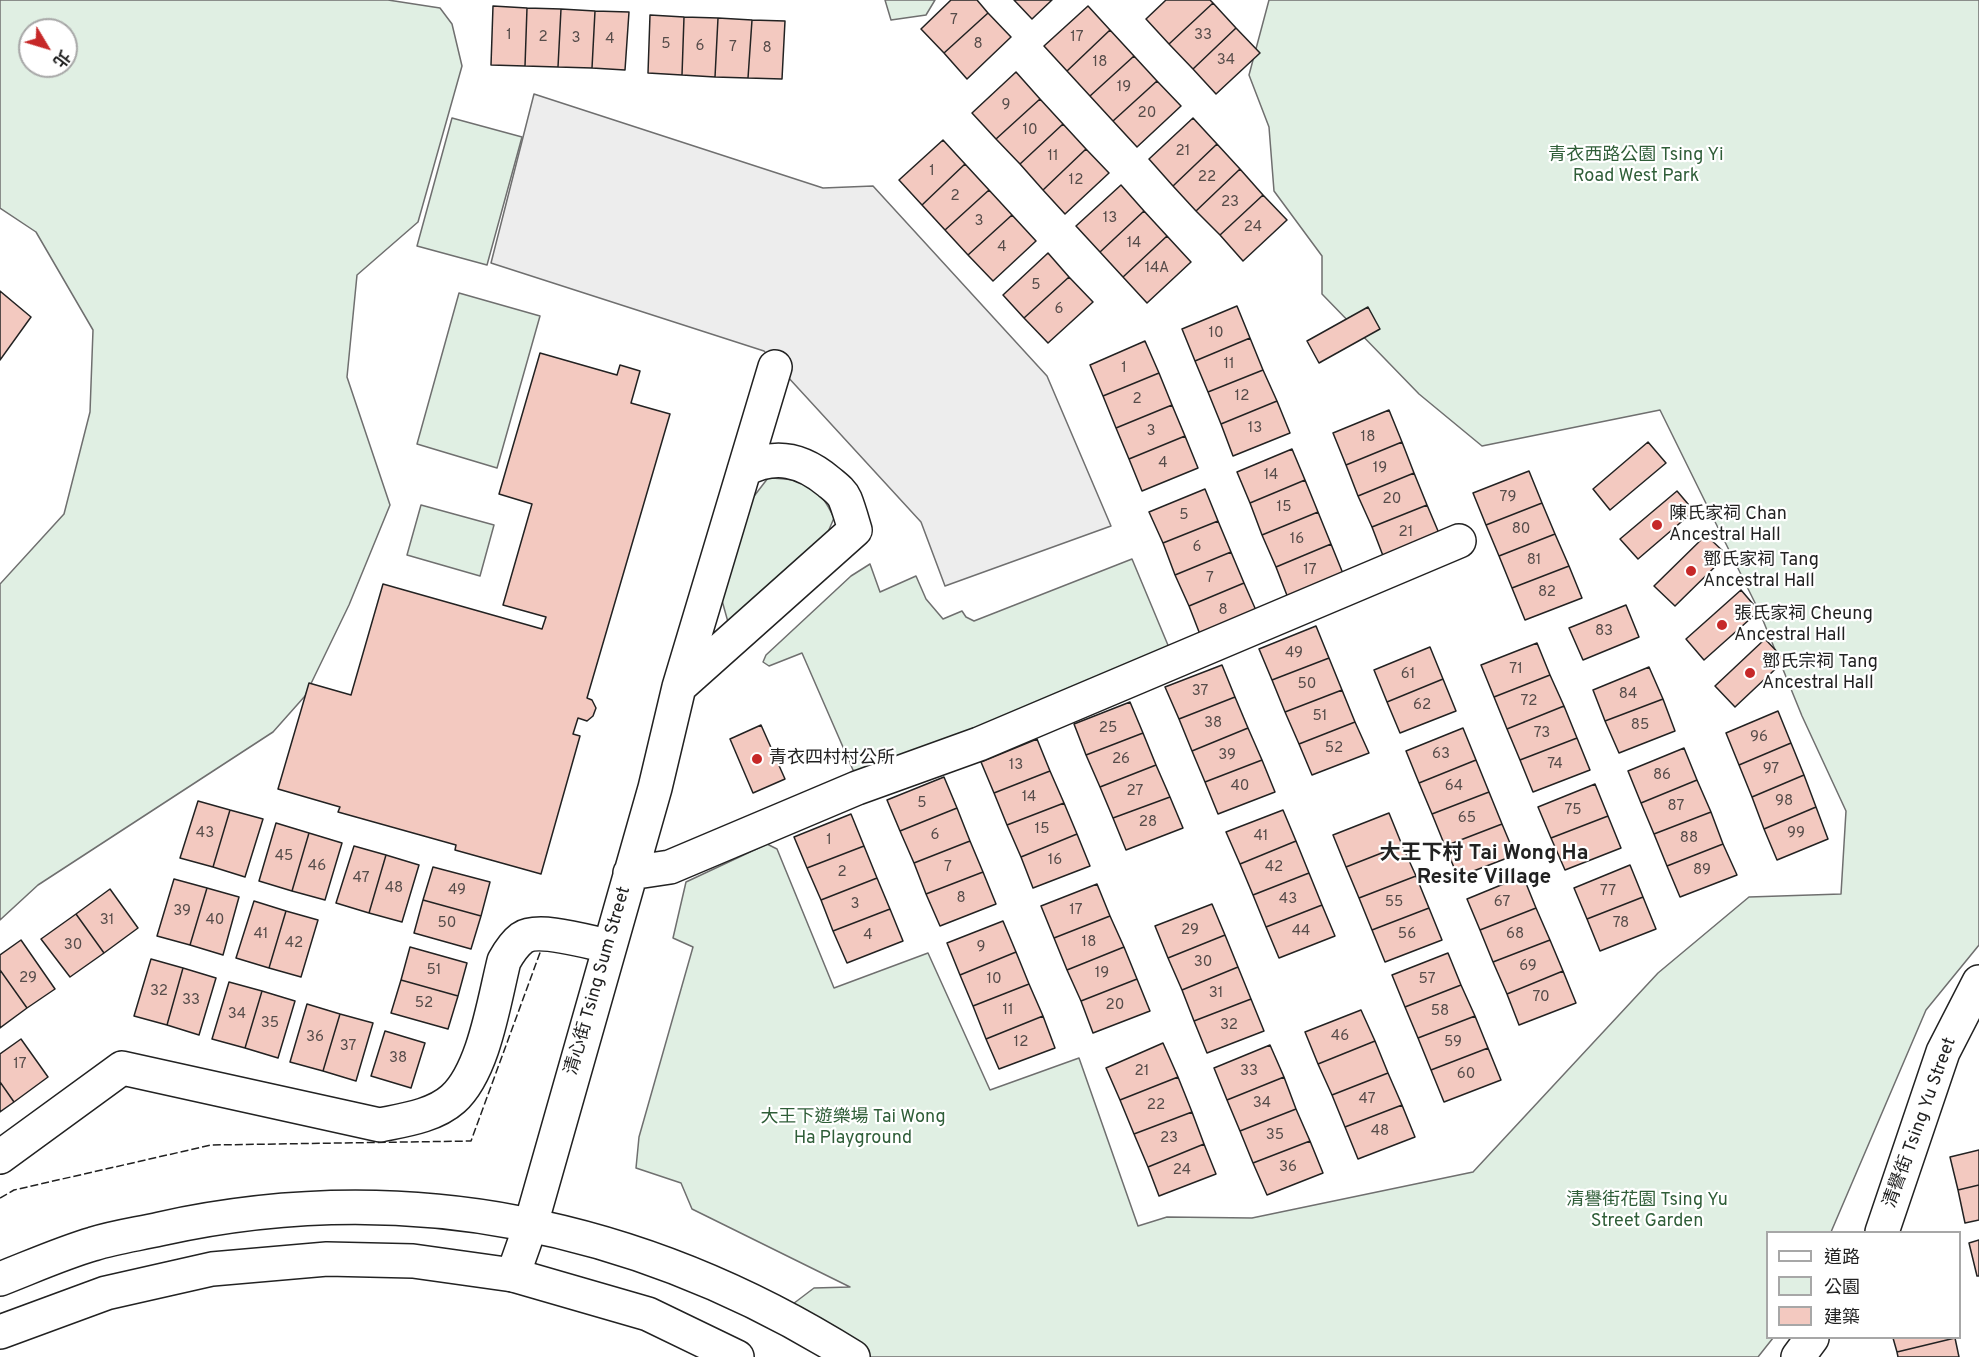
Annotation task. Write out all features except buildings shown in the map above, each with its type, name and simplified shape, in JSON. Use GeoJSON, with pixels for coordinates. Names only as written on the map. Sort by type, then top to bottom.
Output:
{"type":"FeatureCollection","features":[{"type":"Feature","properties":{"kind":"street","name":"清心街 Tsing Sum Street"},"geometry":{"type":"LineString","coordinates":[[513,1275],[531,1224],[654,788],[679,687],[775,367]]}},
{"type":"Feature","properties":{"kind":"street"},"geometry":{"type":"LineString","coordinates":[[679,687],[855,530],[845,499],[812,470],[789,460],[774,459],[757,463],[744,470]]}},
{"type":"Feature","properties":{"kind":"street"},"geometry":{"type":"LineString","coordinates":[[630,873],[670,867],[857,788],[979,744],[1459,541]]}},
{"type":"Feature","properties":{"kind":"street"},"geometry":{"type":"LineString","coordinates":[[0,1157],[122,1068],[380,1125],[422,1116],[453,1100],[472,1074],[504,961],[512,948],[524,937],[539,934],[608,946]]}},
{"type":"Feature","properties":{"kind":"street","name":"清譽街 Tsing Yu Street"},"geometry":{"type":"LineString","coordinates":[[1882,1231],[1943,1052],[1979,982]]}},
{"type":"Feature","properties":{"kind":"street"},"geometry":{"type":"LineString","coordinates":[[0,1279],[94,1243],[221,1215],[333,1206],[454,1212],[531,1224],[610,1244],[684,1269],[812,1331],[853,1357]]}},
{"type":"Feature","properties":{"kind":"street"},"geometry":{"type":"LineString","coordinates":[[0,1332],[106,1293],[212,1269],[338,1259],[413,1261],[513,1275],[648,1314],[737,1357]]}},
{"type":"Feature","properties":{"kind":"street"},"geometry":{"type":"LineString","coordinates":[[1798,1357],[1811,1339]]}},
{"type":"Feature","properties":{"kind":"green space"},"geometry":{"type":"Polygon","coordinates":[[[0,0],[388,0],[440,8],[452,24],[462,66],[418,222],[357,275],[347,377],[390,505],[349,605],[305,696],[273,732],[38,885],[0,920],[0,584],[64,514],[90,412],[93,330],[36,232],[0,208],[0,0]]]}},
{"type":"Feature","properties":{"kind":"green space"},"geometry":{"type":"Polygon","coordinates":[[[885,0],[935,0],[926,15],[891,20],[885,0]]]}},
{"type":"Feature","properties":{"kind":"green space"},"geometry":{"type":"Polygon","coordinates":[[[1269,0],[1979,0],[1979,945],[1926,1010],[1831,1231],[1766,1231],[1766,1339],[1772,1339],[1758,1357],[871,1357],[785,1310],[814,1288],[850,1287],[692,1209],[681,1183],[636,1168],[639,1137],[693,947],[673,938],[686,882],[767,844],[777,849],[834,988],[928,953],[990,1090],[1079,1058],[1138,1226],[1167,1217],[1252,1218],[1473,1172],[1658,973],[1749,897],[1841,894],[1846,811],[1802,716],[1760,613],[1660,410],[1482,446],[1419,394],[1322,294],[1322,256],[1274,191],[1269,127],[1249,75],[1269,0]]]}},
{"type":"Feature","properties":{"kind":"green space"},"geometry":{"type":"Polygon","coordinates":[[[452,118],[522,137],[487,265],[417,246],[452,118]]]}},
{"type":"Feature","properties":{"kind":"green space"},"geometry":{"type":"Polygon","coordinates":[[[459,293],[540,316],[497,468],[417,444],[459,293]]]}},
{"type":"Feature","properties":{"kind":"green space"},"geometry":{"type":"Polygon","coordinates":[[[768,478],[792,480],[809,485],[822,497],[834,518],[828,532],[728,622],[721,597],[748,504],[768,478]]]}},
{"type":"Feature","properties":{"kind":"green space"},"geometry":{"type":"Polygon","coordinates":[[[421,505],[494,525],[480,576],[407,555],[421,505]]]}},
{"type":"Feature","properties":{"kind":"green space"},"geometry":{"type":"Polygon","coordinates":[[[1132,559],[1170,650],[867,777],[853,770],[802,653],[769,666],[763,662],[766,655],[851,576],[870,564],[880,592],[916,576],[926,599],[943,619],[962,611],[966,617],[974,621],[1132,559]]]}},
{"type":"Feature","properties":{"kind":"shaded area"},"geometry":{"type":"Polygon","coordinates":[[[534,94],[823,188],[873,186],[1047,376],[1111,526],[945,586],[921,522],[764,351],[491,263],[534,94]]]}},
{"type":"Feature","properties":{"kind":"fence"},"geometry":{"type":"LineString","coordinates":[[0,1198],[14,1190],[211,1145],[471,1141],[541,950]]}},
{"type":"Feature","properties":{"kind":"place","name":"陳氏家祠 Chan Ancestral Hall"},"geometry":{"type":"Point","coordinates":[1657,525]}},
{"type":"Feature","properties":{"kind":"place","name":"鄧氏家祠 Tang Ancestral Hall"},"geometry":{"type":"Point","coordinates":[1691,571]}},
{"type":"Feature","properties":{"kind":"place","name":"張氏家祠 Cheung Ancestral Hall"},"geometry":{"type":"Point","coordinates":[1722,625]}},
{"type":"Feature","properties":{"kind":"place","name":"鄧氏宗祠 Tang Ancestral Hall"},"geometry":{"type":"Point","coordinates":[1750,673]}},
{"type":"Feature","properties":{"kind":"place","name":"青衣四村村公所"},"geometry":{"type":"Point","coordinates":[757,759]}},
{"type":"Feature","properties":{"kind":"district","name":"大王下村 Tai Wong Ha Resite Village"},"geometry":{"type":"Point","coordinates":[1484,867]}},
{"type":"Feature","properties":{"kind":"park label","name":"青衣西路公園 Tsing Yi Road West Park"},"geometry":{"type":"Point","coordinates":[1636,166]}},
{"type":"Feature","properties":{"kind":"park label","name":"大王下遊樂場 Tai Wong Ha Playground"},"geometry":{"type":"Point","coordinates":[853,1128]}},
{"type":"Feature","properties":{"kind":"park label","name":"清譽街花園 Tsing Yu Street Garden"},"geometry":{"type":"Point","coordinates":[1647,1211]}}]}
